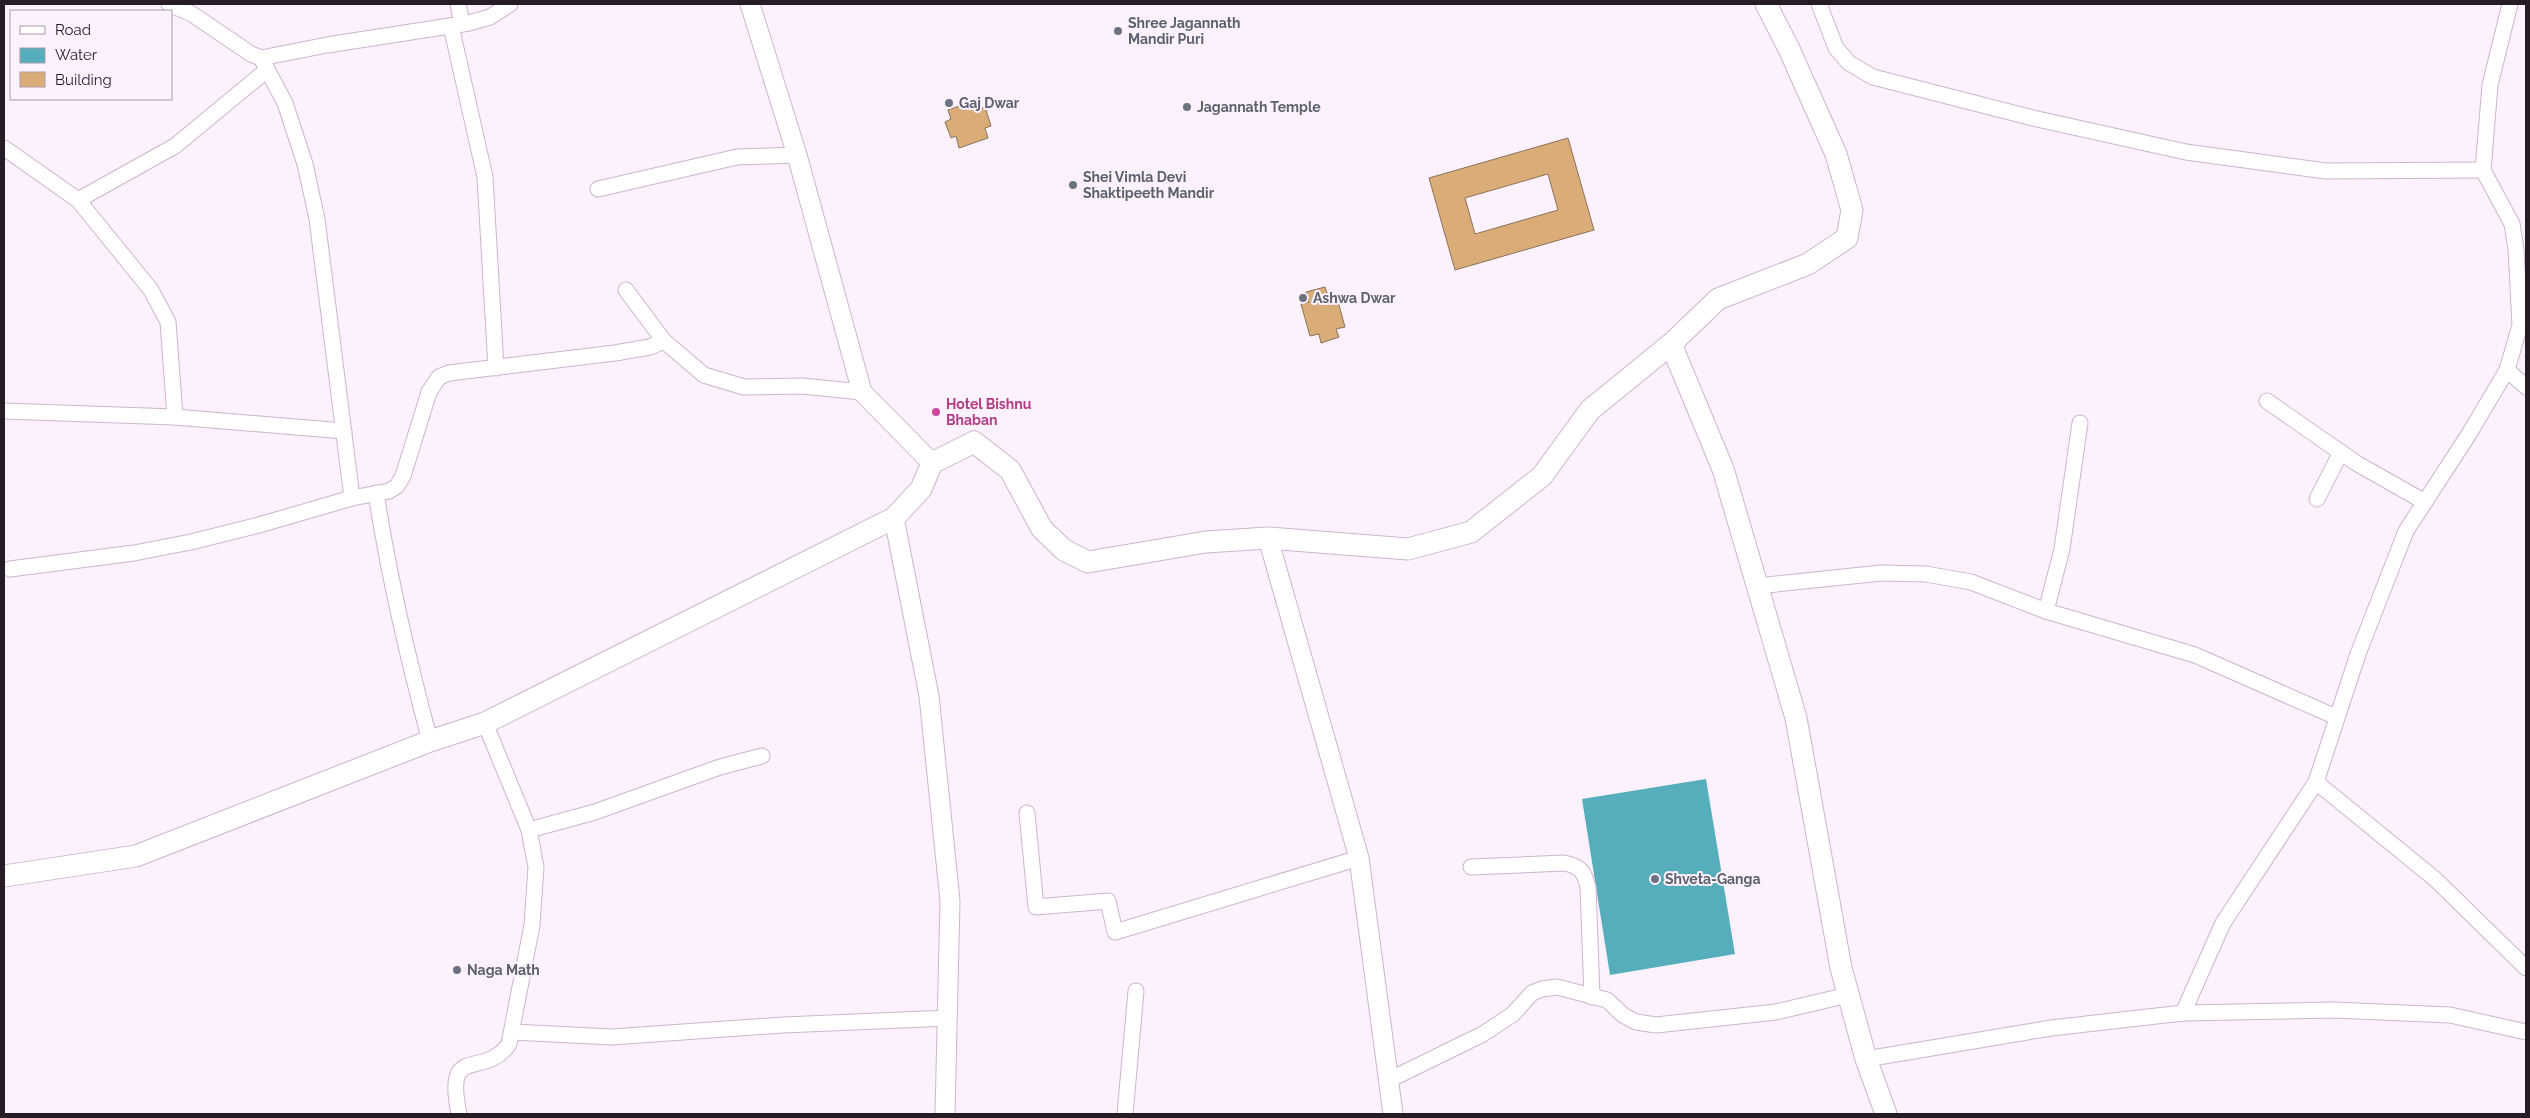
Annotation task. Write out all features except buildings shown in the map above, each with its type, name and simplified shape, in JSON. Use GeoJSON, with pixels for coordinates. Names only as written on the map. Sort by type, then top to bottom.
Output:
{"type":"FeatureCollection","features":[{"type":"Feature","properties":{"kind":"main road"},"geometry":{"type":"LineString","coordinates":[[4,876],[136,856],[430,741],[485,723],[894,518],[921,489],[932,463],[974,442],[1010,470],[1042,529],[1064,550],[1088,562],[1206,542],[1268,538],[1408,549],[1471,532],[1542,476],[1590,410],[1671,344],[1718,299],[1808,264],[1847,238],[1852,210],[1836,154],[1789,49],[1766,4]]}},
{"type":"Feature","properties":{"kind":"main road"},"geometry":{"type":"LineString","coordinates":[[1671,344],[1723,470],[1796,718],[1841,968],[1866,1059],[1886,1114]]}},
{"type":"Feature","properties":{"kind":"street"},"geometry":{"type":"LineString","coordinates":[[169,4],[192,14],[264,64],[285,103],[305,164],[317,218],[352,498]]}},
{"type":"Feature","properties":{"kind":"street"},"geometry":{"type":"LineString","coordinates":[[458,4],[457,25],[485,177],[496,368]]}},
{"type":"Feature","properties":{"kind":"street"},"geometry":{"type":"LineString","coordinates":[[78,200],[175,146],[264,64],[490,17],[510,4]]}},
{"type":"Feature","properties":{"kind":"street"},"geometry":{"type":"LineString","coordinates":[[750,4],[797,155],[862,392],[932,463]]}},
{"type":"Feature","properties":{"kind":"street"},"geometry":{"type":"LineString","coordinates":[[1819,4],[1836,48],[1849,63],[1873,77],[2033,118],[2186,152],[2326,171],[2483,170]]}},
{"type":"Feature","properties":{"kind":"street"},"geometry":{"type":"LineString","coordinates":[[2183,1013],[2222,923],[2316,782],[2336,718],[2406,531],[2507,370],[2523,325],[2516,249],[2519,224],[2483,170],[2490,85],[2510,4]]}},
{"type":"Feature","properties":{"kind":"street"},"geometry":{"type":"LineString","coordinates":[[4,148],[78,200],[151,290],[168,322],[175,417]]}},
{"type":"Feature","properties":{"kind":"street"},"geometry":{"type":"LineString","coordinates":[[598,189],[737,157],[797,155]]}},
{"type":"Feature","properties":{"kind":"street"},"geometry":{"type":"LineString","coordinates":[[626,290],[664,341],[704,375],[744,387],[802,386],[862,392]]}},
{"type":"Feature","properties":{"kind":"street"},"geometry":{"type":"LineString","coordinates":[[10,569],[134,553],[191,542],[259,525],[352,498],[390,490],[397,486],[403,476],[433,383],[439,377],[449,373],[615,353],[650,346],[664,341]]}},
{"type":"Feature","properties":{"kind":"street"},"geometry":{"type":"LineString","coordinates":[[2507,370],[2526,387]]}},
{"type":"Feature","properties":{"kind":"street"},"geometry":{"type":"LineString","coordinates":[[2267,401],[2341,452],[2425,502]]}},
{"type":"Feature","properties":{"kind":"street"},"geometry":{"type":"LineString","coordinates":[[4,410],[175,417],[344,431]]}},
{"type":"Feature","properties":{"kind":"street"},"geometry":{"type":"LineString","coordinates":[[2046,611],[2062,549],[2080,423]]}},
{"type":"Feature","properties":{"kind":"street"},"geometry":{"type":"LineString","coordinates":[[2317,499],[2341,452]]}},
{"type":"Feature","properties":{"kind":"street"},"geometry":{"type":"LineString","coordinates":[[376,493],[388,570],[406,654],[430,741]]}},
{"type":"Feature","properties":{"kind":"street"},"geometry":{"type":"LineString","coordinates":[[894,518],[929,696],[950,901],[949,1018],[945,1114]]}},
{"type":"Feature","properties":{"kind":"street"},"geometry":{"type":"LineString","coordinates":[[1268,538],[1359,858],[1393,1114]]}},
{"type":"Feature","properties":{"kind":"street"},"geometry":{"type":"LineString","coordinates":[[1757,586],[1881,573],[1926,574],[1971,582],[2046,611],[2195,655],[2336,718]]}},
{"type":"Feature","properties":{"kind":"street"},"geometry":{"type":"LineString","coordinates":[[459,1114],[454,1091],[455,1080],[459,1072],[466,1066],[503,1052],[509,1044],[532,925],[536,867],[529,830],[485,723]]}},
{"type":"Feature","properties":{"kind":"street"},"geometry":{"type":"LineString","coordinates":[[529,830],[595,812],[720,767],[762,756]]}},
{"type":"Feature","properties":{"kind":"street"},"geometry":{"type":"LineString","coordinates":[[2316,782],[2435,879],[2526,968]]}},
{"type":"Feature","properties":{"kind":"street"},"geometry":{"type":"LineString","coordinates":[[1027,813],[1036,907],[1108,901],[1115,932],[1359,858]]}},
{"type":"Feature","properties":{"kind":"street"},"geometry":{"type":"LineString","coordinates":[[1471,867],[1564,863],[1578,866],[1585,873],[1588,887],[1592,996]]}},
{"type":"Feature","properties":{"kind":"street"},"geometry":{"type":"LineString","coordinates":[[1389,1080],[1483,1034],[1513,1014],[1532,993],[1542,988],[1557,987],[1607,1000],[1623,1015],[1636,1022],[1656,1025],[1776,1012],[1848,995]]}},
{"type":"Feature","properties":{"kind":"street"},"geometry":{"type":"LineString","coordinates":[[1125,1114],[1136,991]]}},
{"type":"Feature","properties":{"kind":"street"},"geometry":{"type":"LineString","coordinates":[[1866,1059],[2051,1028],[2183,1013],[2334,1010],[2450,1015],[2526,1032]]}},
{"type":"Feature","properties":{"kind":"street"},"geometry":{"type":"LineString","coordinates":[[512,1032],[612,1037],[783,1025],[949,1018]]}},
{"type":"Feature","properties":{"kind":"water"},"geometry":{"type":"Polygon","coordinates":[[[1706,779],[1735,954],[1610,975],[1582,799],[1706,779]]]}},
{"type":"Feature","properties":{"kind":"place","name":"Shree Jagannath Mandir Puri"},"geometry":{"type":"Point","coordinates":[1118,31]}},
{"type":"Feature","properties":{"kind":"place","name":"Gaj Dwar"},"geometry":{"type":"Point","coordinates":[949,103]}},
{"type":"Feature","properties":{"kind":"place","name":"Jagannath Temple"},"geometry":{"type":"Point","coordinates":[1187,107]}},
{"type":"Feature","properties":{"kind":"place","name":"Shei Vimla Devi Shaktipeeth Mandir"},"geometry":{"type":"Point","coordinates":[1073,185]}},
{"type":"Feature","properties":{"kind":"place","name":"Ashwa Dwar"},"geometry":{"type":"Point","coordinates":[1303,298]}},
{"type":"Feature","properties":{"kind":"place","name":"Hotel Bishnu Bhaban"},"geometry":{"type":"Point","coordinates":[936,412]}},
{"type":"Feature","properties":{"kind":"place","name":"Shveta-Ganga"},"geometry":{"type":"Point","coordinates":[1655,879]}},
{"type":"Feature","properties":{"kind":"place","name":"Naga Math"},"geometry":{"type":"Point","coordinates":[457,970]}}]}
